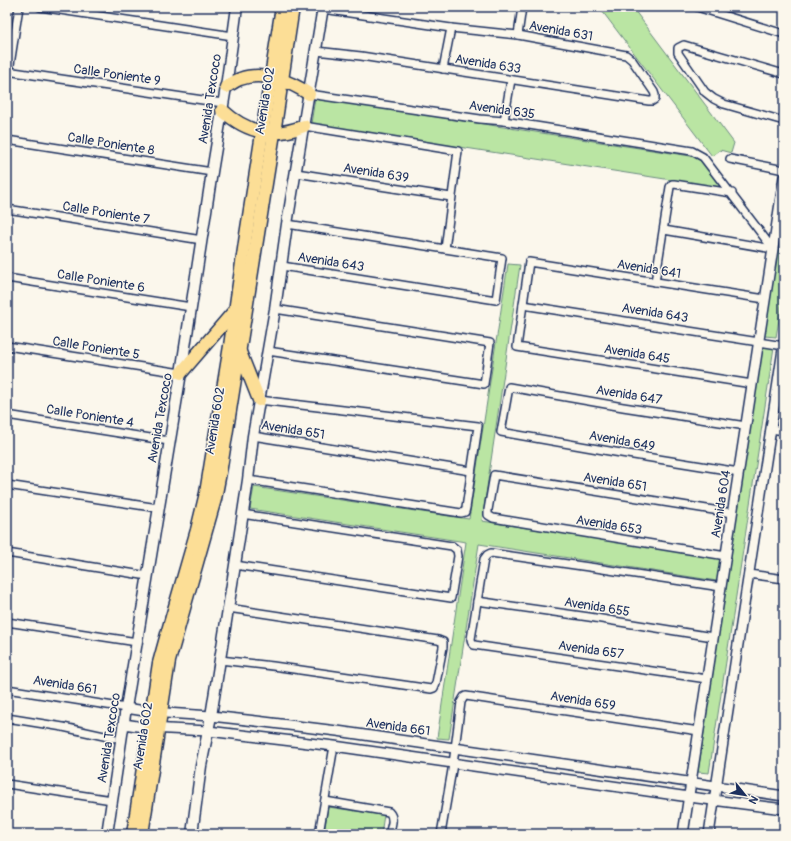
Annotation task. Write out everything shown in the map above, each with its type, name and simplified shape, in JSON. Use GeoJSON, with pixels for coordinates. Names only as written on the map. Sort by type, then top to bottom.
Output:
{"type":"FeatureCollection","features":[{"type":"Feature","properties":{"kind":"main road","name":"Avenida Texcoco"},"geometry":{"type":"LineString","coordinates":[[107,834],[158,508],[181,374],[237,7]]}},
{"type":"Feature","properties":{"kind":"main road","name":"Avenida 602"},"geometry":{"type":"LineString","coordinates":[[156,712],[215,499],[221,467],[240,352],[276,79],[282,7]]}},
{"type":"Feature","properties":{"kind":"main road","name":"Avenida 602"},"geometry":{"type":"LineString","coordinates":[[276,79],[293,7]]}},
{"type":"Feature","properties":{"kind":"main road"},"geometry":{"type":"LineString","coordinates":[[192,834],[201,766],[211,716],[248,480],[253,436],[275,309],[287,224],[323,8]]}},
{"type":"Feature","properties":{"kind":"main road"},"geometry":{"type":"LineString","coordinates":[[226,87],[245,78],[261,77],[276,79],[294,85],[309,94]]}},
{"type":"Feature","properties":{"kind":"main road"},"geometry":{"type":"LineString","coordinates":[[223,106],[234,120],[255,130],[287,132],[304,126]]}},
{"type":"Feature","properties":{"kind":"main road","name":"Avenida 602"},"geometry":{"type":"LineString","coordinates":[[142,834],[156,712],[159,663],[206,493],[236,309],[246,235],[268,132]]}},
{"type":"Feature","properties":{"kind":"main road"},"geometry":{"type":"LineString","coordinates":[[181,374],[236,309]]}},
{"type":"Feature","properties":{"kind":"main road"},"geometry":{"type":"LineString","coordinates":[[240,352],[259,400]]}},
{"type":"Feature","properties":{"kind":"main road","name":"Avenida 602"},"geometry":{"type":"LineString","coordinates":[[133,834],[154,728]]}},
{"type":"Feature","properties":{"kind":"street"},"geometry":{"type":"LineString","coordinates":[[7,84],[20,7]]}},
{"type":"Feature","properties":{"kind":"street"},"geometry":{"type":"LineString","coordinates":[[40,7],[233,36]]}},
{"type":"Feature","properties":{"kind":"street"},"geometry":{"type":"LineString","coordinates":[[518,35],[522,7]]}},
{"type":"Feature","properties":{"kind":"street"},"geometry":{"type":"LineString","coordinates":[[696,7],[784,34]]}},
{"type":"Feature","properties":{"kind":"street","name":"Avenida 631"},"geometry":{"type":"LineString","coordinates":[[323,8],[451,28],[518,35],[628,56],[654,92],[655,99]]}},
{"type":"Feature","properties":{"kind":"street"},"geometry":{"type":"LineString","coordinates":[[442,70],[451,28]]}},
{"type":"Feature","properties":{"kind":"street"},"geometry":{"type":"LineString","coordinates":[[784,74],[684,45],[678,48],[678,53],[705,92],[714,99],[724,104],[784,121]]}},
{"type":"Feature","properties":{"kind":"street","name":"Avenida 633"},"geometry":{"type":"LineString","coordinates":[[316,51],[361,56],[442,70],[648,101],[655,99]]}},
{"type":"Feature","properties":{"kind":"street","name":"Calle Poniente 9"},"geometry":{"type":"LineString","coordinates":[[8,71],[223,106]]}},
{"type":"Feature","properties":{"kind":"street"},"geometry":{"type":"LineString","coordinates":[[504,121],[511,80]]}},
{"type":"Feature","properties":{"kind":"street","name":"Avenida 635"},"geometry":{"type":"LineString","coordinates":[[309,94],[472,118],[504,121],[692,151],[704,157],[732,193]]}},
{"type":"Feature","properties":{"kind":"street"},"geometry":{"type":"LineString","coordinates":[[287,224],[445,249],[458,150],[304,126]]}},
{"type":"Feature","properties":{"kind":"street","name":"Calle Poniente 8"},"geometry":{"type":"LineString","coordinates":[[7,140],[212,172]]}},
{"type":"Feature","properties":{"kind":"street"},"geometry":{"type":"LineString","coordinates":[[730,159],[784,170]]}},
{"type":"Feature","properties":{"kind":"street","name":"Avenida 639"},"geometry":{"type":"LineString","coordinates":[[296,173],[451,198]]}},
{"type":"Feature","properties":{"kind":"street","name":"Avenida 604"},"geometry":{"type":"LineString","coordinates":[[683,834],[784,177]]}},
{"type":"Feature","properties":{"kind":"street"},"geometry":{"type":"LineString","coordinates":[[656,282],[670,187],[672,184],[732,193],[773,248]]}},
{"type":"Feature","properties":{"kind":"street","name":"Calle Poniente 7"},"geometry":{"type":"LineString","coordinates":[[7,209],[202,240]]}},
{"type":"Feature","properties":{"kind":"street"},"geometry":{"type":"LineString","coordinates":[[664,230],[773,248]]}},
{"type":"Feature","properties":{"kind":"street","name":"Avenida 643"},"geometry":{"type":"LineString","coordinates":[[282,266],[496,300],[502,258],[445,249]]}},
{"type":"Feature","properties":{"kind":"street","name":"Avenida 641"},"geometry":{"type":"LineString","coordinates":[[523,305],[530,262],[765,299]]}},
{"type":"Feature","properties":{"kind":"street","name":"Calle Poniente 6"},"geometry":{"type":"LineString","coordinates":[[7,278],[191,307]]}},
{"type":"Feature","properties":{"kind":"street","name":"Avenida 643"},"geometry":{"type":"LineString","coordinates":[[523,305],[759,342],[784,344]]}},
{"type":"Feature","properties":{"kind":"street","name":"Avenida 645"},"geometry":{"type":"LineString","coordinates":[[523,305],[517,347],[752,384]]}},
{"type":"Feature","properties":{"kind":"street"},"geometry":{"type":"LineString","coordinates":[[268,351],[484,384],[490,343],[275,309]]}},
{"type":"Feature","properties":{"kind":"street"},"geometry":{"type":"LineString","coordinates":[[709,834],[784,344]]}},
{"type":"Feature","properties":{"kind":"street","name":"Calle Poniente 5"},"geometry":{"type":"LineString","coordinates":[[7,346],[181,374]]}},
{"type":"Feature","properties":{"kind":"street","name":"Avenida 647"},"geometry":{"type":"LineString","coordinates":[[501,432],[509,387],[623,407],[746,426]]}},
{"type":"Feature","properties":{"kind":"street"},"geometry":{"type":"LineString","coordinates":[[248,480],[461,513],[465,512],[466,508],[478,426],[259,400]]}},
{"type":"Feature","properties":{"kind":"street","name":"Calle Poniente 4"},"geometry":{"type":"LineString","coordinates":[[7,415],[169,441]]}},
{"type":"Feature","properties":{"kind":"street"},"geometry":{"type":"LineString","coordinates":[[771,429],[784,432]]}},
{"type":"Feature","properties":{"kind":"street","name":"Avenida 649"},"geometry":{"type":"LineString","coordinates":[[501,432],[739,472]]}},
{"type":"Feature","properties":{"kind":"street","name":"Avenida 651"},"geometry":{"type":"LineString","coordinates":[[253,436],[471,471]]}},
{"type":"Feature","properties":{"kind":"street","name":"Avenida 651"},"geometry":{"type":"LineString","coordinates":[[488,516],[494,475],[732,513]]}},
{"type":"Feature","properties":{"kind":"street"},"geometry":{"type":"LineString","coordinates":[[7,485],[158,508]]}},
{"type":"Feature","properties":{"kind":"street"},"geometry":{"type":"LineString","coordinates":[[234,565],[451,598],[458,556],[457,550],[452,546],[242,514]]}},
{"type":"Feature","properties":{"kind":"street","name":"Avenida 653"},"geometry":{"type":"LineString","coordinates":[[488,516],[492,518],[726,556]]}},
{"type":"Feature","properties":{"kind":"street"},"geometry":{"type":"LineString","coordinates":[[7,553],[148,576]]}},
{"type":"Feature","properties":{"kind":"street"},"geometry":{"type":"LineString","coordinates":[[477,601],[484,559],[487,554],[491,553],[721,587]]}},
{"type":"Feature","properties":{"kind":"street"},"geometry":{"type":"LineString","coordinates":[[749,574],[784,580]]}},
{"type":"Feature","properties":{"kind":"street","name":"Avenida 655"},"geometry":{"type":"LineString","coordinates":[[477,601],[589,617],[713,638]]}},
{"type":"Feature","properties":{"kind":"street","name":"Avenida 657"},"geometry":{"type":"LineString","coordinates":[[477,601],[471,639],[472,644],[476,646],[707,679]]}},
{"type":"Feature","properties":{"kind":"street"},"geometry":{"type":"LineString","coordinates":[[220,660],[273,666],[429,689],[434,688],[436,683],[443,647],[442,642],[438,640],[228,608]]}},
{"type":"Feature","properties":{"kind":"street"},"geometry":{"type":"LineString","coordinates":[[7,622],[137,642]]}},
{"type":"Feature","properties":{"kind":"street","name":"Avenida 661"},"geometry":{"type":"LineString","coordinates":[[7,689],[156,712],[286,724],[784,796]]}},
{"type":"Feature","properties":{"kind":"street","name":"Avenida 659"},"geometry":{"type":"LineString","coordinates":[[455,748],[461,702],[464,697],[468,696],[699,731]]}},
{"type":"Feature","properties":{"kind":"street"},"geometry":{"type":"LineString","coordinates":[[7,718],[63,727],[113,738]]}},
{"type":"Feature","properties":{"kind":"street"},"geometry":{"type":"LineString","coordinates":[[124,724],[154,728],[208,731],[334,746],[453,764],[784,809]]}},
{"type":"Feature","properties":{"kind":"street"},"geometry":{"type":"LineString","coordinates":[[319,834],[334,746]]}},
{"type":"Feature","properties":{"kind":"street"},"geometry":{"type":"LineString","coordinates":[[441,834],[455,748]]}},
{"type":"Feature","properties":{"kind":"street"},"geometry":{"type":"LineString","coordinates":[[7,784],[112,800]]}},
{"type":"Feature","properties":{"kind":"street"},"geometry":{"type":"LineString","coordinates":[[325,801],[389,812],[392,816],[389,834]]}},
{"type":"Feature","properties":{"kind":"green space"},"geometry":{"type":"Polygon","coordinates":[[[599,7],[632,7],[734,143],[731,153],[720,150],[712,156],[599,7]]]}},
{"type":"Feature","properties":{"kind":"green space"},"geometry":{"type":"Polygon","coordinates":[[[315,98],[697,157],[723,188],[311,124],[315,98]]]}},
{"type":"Feature","properties":{"kind":"green space"},"geometry":{"type":"Polygon","coordinates":[[[784,204],[784,291],[776,337],[764,336],[784,204]]]}},
{"type":"Feature","properties":{"kind":"green space"},"geometry":{"type":"Polygon","coordinates":[[[508,264],[520,265],[482,521],[721,558],[717,581],[479,544],[449,739],[437,738],[466,542],[250,509],[254,487],[469,519],[508,264]]]}},
{"type":"Feature","properties":{"kind":"green space"},"geometry":{"type":"Polygon","coordinates":[[[762,346],[774,347],[709,773],[698,772],[762,346]]]}},
{"type":"Feature","properties":{"kind":"green space"},"geometry":{"type":"Polygon","coordinates":[[[328,807],[384,815],[381,834],[324,834],[328,807]]]}}]}
